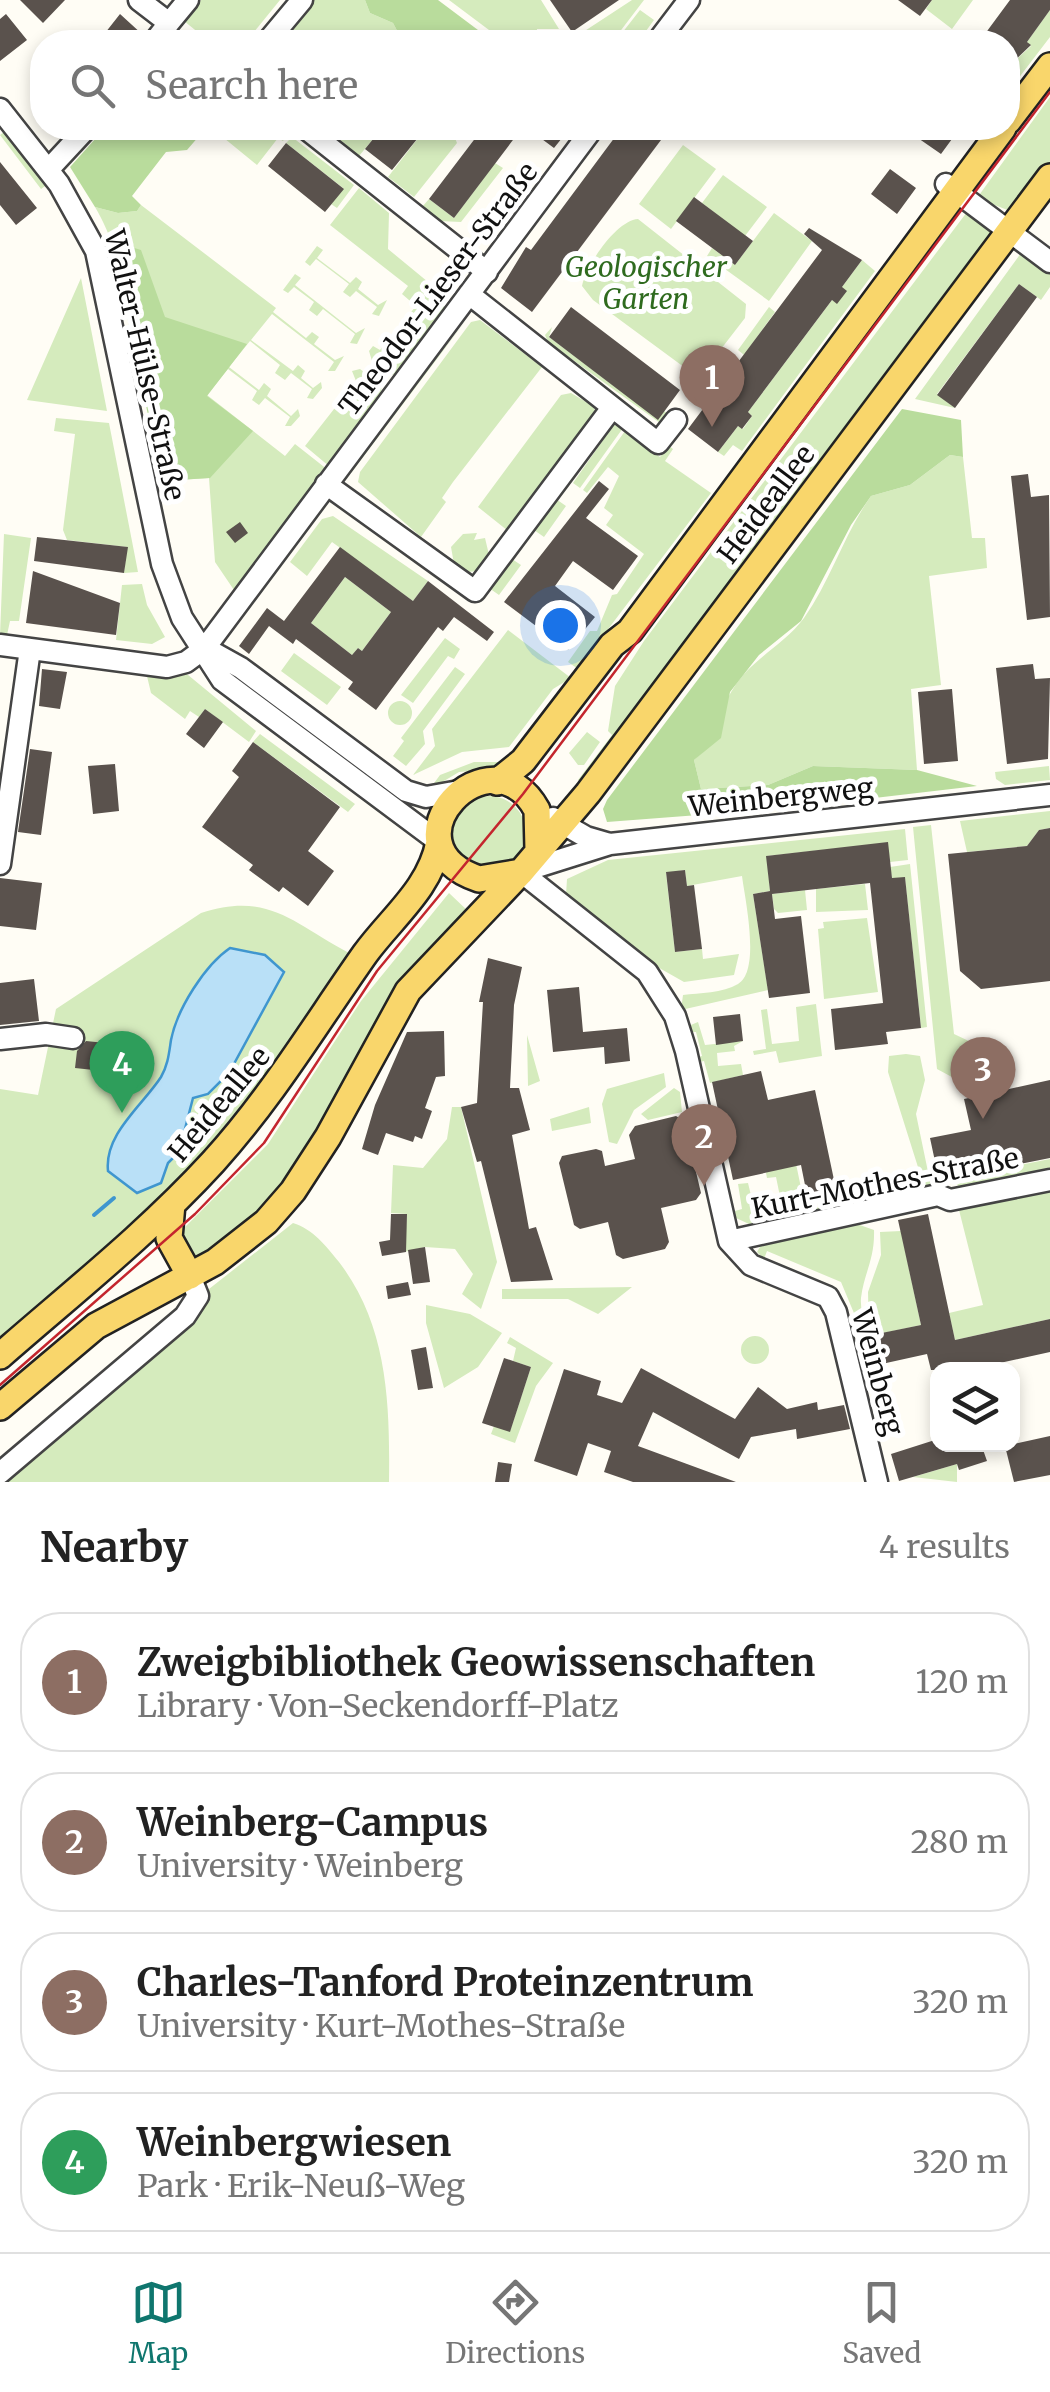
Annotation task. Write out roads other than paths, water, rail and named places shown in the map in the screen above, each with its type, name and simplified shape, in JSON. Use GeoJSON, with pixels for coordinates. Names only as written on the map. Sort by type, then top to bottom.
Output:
{"type":"FeatureCollection","features":[{"type":"Feature","properties":{"kind":"main road"},"geometry":{"type":"LineString","coordinates":[[1020,106],[1050,66]]}},
{"type":"Feature","properties":{"kind":"main road","name":"Heideallee"},"geometry":{"type":"LineString","coordinates":[[497,782],[523,761],[612,646],[630,631],[952,188],[993,140]]}},
{"type":"Feature","properties":{"kind":"main road","name":"Heideallee"},"geometry":{"type":"LineString","coordinates":[[546,836],[1050,177]]}},
{"type":"Feature","properties":{"kind":"main road"},"geometry":{"type":"LineString","coordinates":[[0,1408],[96,1326],[231,1251],[283,1204],[328,1137],[408,991],[521,872],[546,836],[532,802],[497,782],[478,782],[459,790],[440,820],[439,842],[452,862],[471,876],[496,880],[521,872]]}},
{"type":"Feature","properties":{"kind":"main road","name":"Heideallee"},"geometry":{"type":"LineString","coordinates":[[0,1356],[172,1204],[220,1153],[298,1058],[364,955],[425,882],[439,842]]}},
{"type":"Feature","properties":{"kind":"main road"},"geometry":{"type":"LineString","coordinates":[[172,1204],[169,1238],[190,1276]]}},
{"type":"Feature","properties":{"kind":"street"},"geometry":{"type":"LineString","coordinates":[[139,0],[169,24]]}},
{"type":"Feature","properties":{"kind":"street"},"geometry":{"type":"LineString","coordinates":[[164,30],[188,0]]}},
{"type":"Feature","properties":{"kind":"street"},"geometry":{"type":"LineString","coordinates":[[277,30],[302,0]]}},
{"type":"Feature","properties":{"kind":"street"},"geometry":{"type":"LineString","coordinates":[[666,30],[689,0]]}},
{"type":"Feature","properties":{"kind":"street","name":"Walter-Hülse-Straße"},"geometry":{"type":"LineString","coordinates":[[0,110],[76,210],[96,251],[166,581],[182,618],[205,648],[222,680],[439,842]]}},
{"type":"Feature","properties":{"kind":"street"},"geometry":{"type":"LineString","coordinates":[[48,170],[76,140]]}},
{"type":"Feature","properties":{"kind":"street"},"geometry":{"type":"LineString","coordinates":[[321,140],[487,272]]}},
{"type":"Feature","properties":{"kind":"street","name":"Theodor-Lieser-Straße"},"geometry":{"type":"LineString","coordinates":[[205,648],[584,140]]}},
{"type":"Feature","properties":{"kind":"street"},"geometry":{"type":"LineString","coordinates":[[952,188],[1050,262]]}},
{"type":"Feature","properties":{"kind":"street"},"geometry":{"type":"LineString","coordinates":[[470,294],[658,443],[676,420]]}},
{"type":"Feature","properties":{"kind":"street"},"geometry":{"type":"LineString","coordinates":[[326,484],[476,591],[611,409]]}},
{"type":"Feature","properties":{"kind":"street"},"geometry":{"type":"LineString","coordinates":[[0,645],[167,667],[186,662],[205,648]]}},
{"type":"Feature","properties":{"kind":"street","name":"Walter-Hülse-Straße"},"geometry":{"type":"LineString","coordinates":[[205,648],[241,668],[406,792],[426,797],[459,790]]}},
{"type":"Feature","properties":{"kind":"street"},"geometry":{"type":"LineString","coordinates":[[0,864],[30,649]]}},
{"type":"Feature","properties":{"kind":"street","name":"Weinbergweg"},"geometry":{"type":"LineString","coordinates":[[521,872],[610,844],[1050,795]]}},
{"type":"Feature","properties":{"kind":"street"},"geometry":{"type":"LineString","coordinates":[[546,836],[610,844]]}},
{"type":"Feature","properties":{"kind":"street"},"geometry":{"type":"LineString","coordinates":[[521,872],[647,972],[661,990],[686,1051],[730,1241]]}},
{"type":"Feature","properties":{"kind":"street"},"geometry":{"type":"LineString","coordinates":[[0,1039],[46,1034],[73,1038]]}},
{"type":"Feature","properties":{"kind":"street","name":"Kurt-Mothes-Straße"},"geometry":{"type":"LineString","coordinates":[[730,1241],[938,1195],[950,1200],[1050,1180]]}},
{"type":"Feature","properties":{"kind":"street","name":"Weinberg"},"geometry":{"type":"LineString","coordinates":[[730,1241],[752,1265],[828,1297],[878,1482]]}},
{"type":"Feature","properties":{"kind":"street"},"geometry":{"type":"LineString","coordinates":[[0,1472],[193,1308],[197,1291],[190,1276]]}},
{"type":"Feature","properties":{"kind":"water"},"geometry":{"type":"Polygon","coordinates":[[[230,948],[265,955],[284,972],[229,1073],[208,1094],[193,1098],[179,1152],[168,1163],[161,1183],[137,1193],[108,1171],[112,1145],[163,1072],[174,1028],[193,989],[230,948]]]}},
{"type":"Feature","properties":{"kind":"waterway"},"geometry":{"type":"LineString","coordinates":[[94,1215],[114,1198]]}},
{"type":"Feature","properties":{"kind":"tram line"},"geometry":{"type":"LineString","coordinates":[[1020,132],[1050,92]]}},
{"type":"Feature","properties":{"kind":"tram line"},"geometry":{"type":"LineString","coordinates":[[0,1385],[195,1214],[264,1143],[377,971],[523,794],[1014,140]]}},
{"type":"Feature","properties":{"kind":"place","name":"Zweigbibliothek Geowissenschaften"},"geometry":{"type":"Point","coordinates":[712,427]}},
{"type":"Feature","properties":{"kind":"place","name":"Weinbergwiesen"},"geometry":{"type":"Point","coordinates":[122,1113]}},
{"type":"Feature","properties":{"kind":"place","name":"Charles-Tanford Proteinzentrum"},"geometry":{"type":"Point","coordinates":[983,1119]}},
{"type":"Feature","properties":{"kind":"place","name":"Weinberg-Campus"},"geometry":{"type":"Point","coordinates":[704,1186]}},
{"type":"Feature","properties":{"kind":"park label","name":"Geologischer Garten"},"geometry":{"type":"Point","coordinates":[646,283]}}]}
